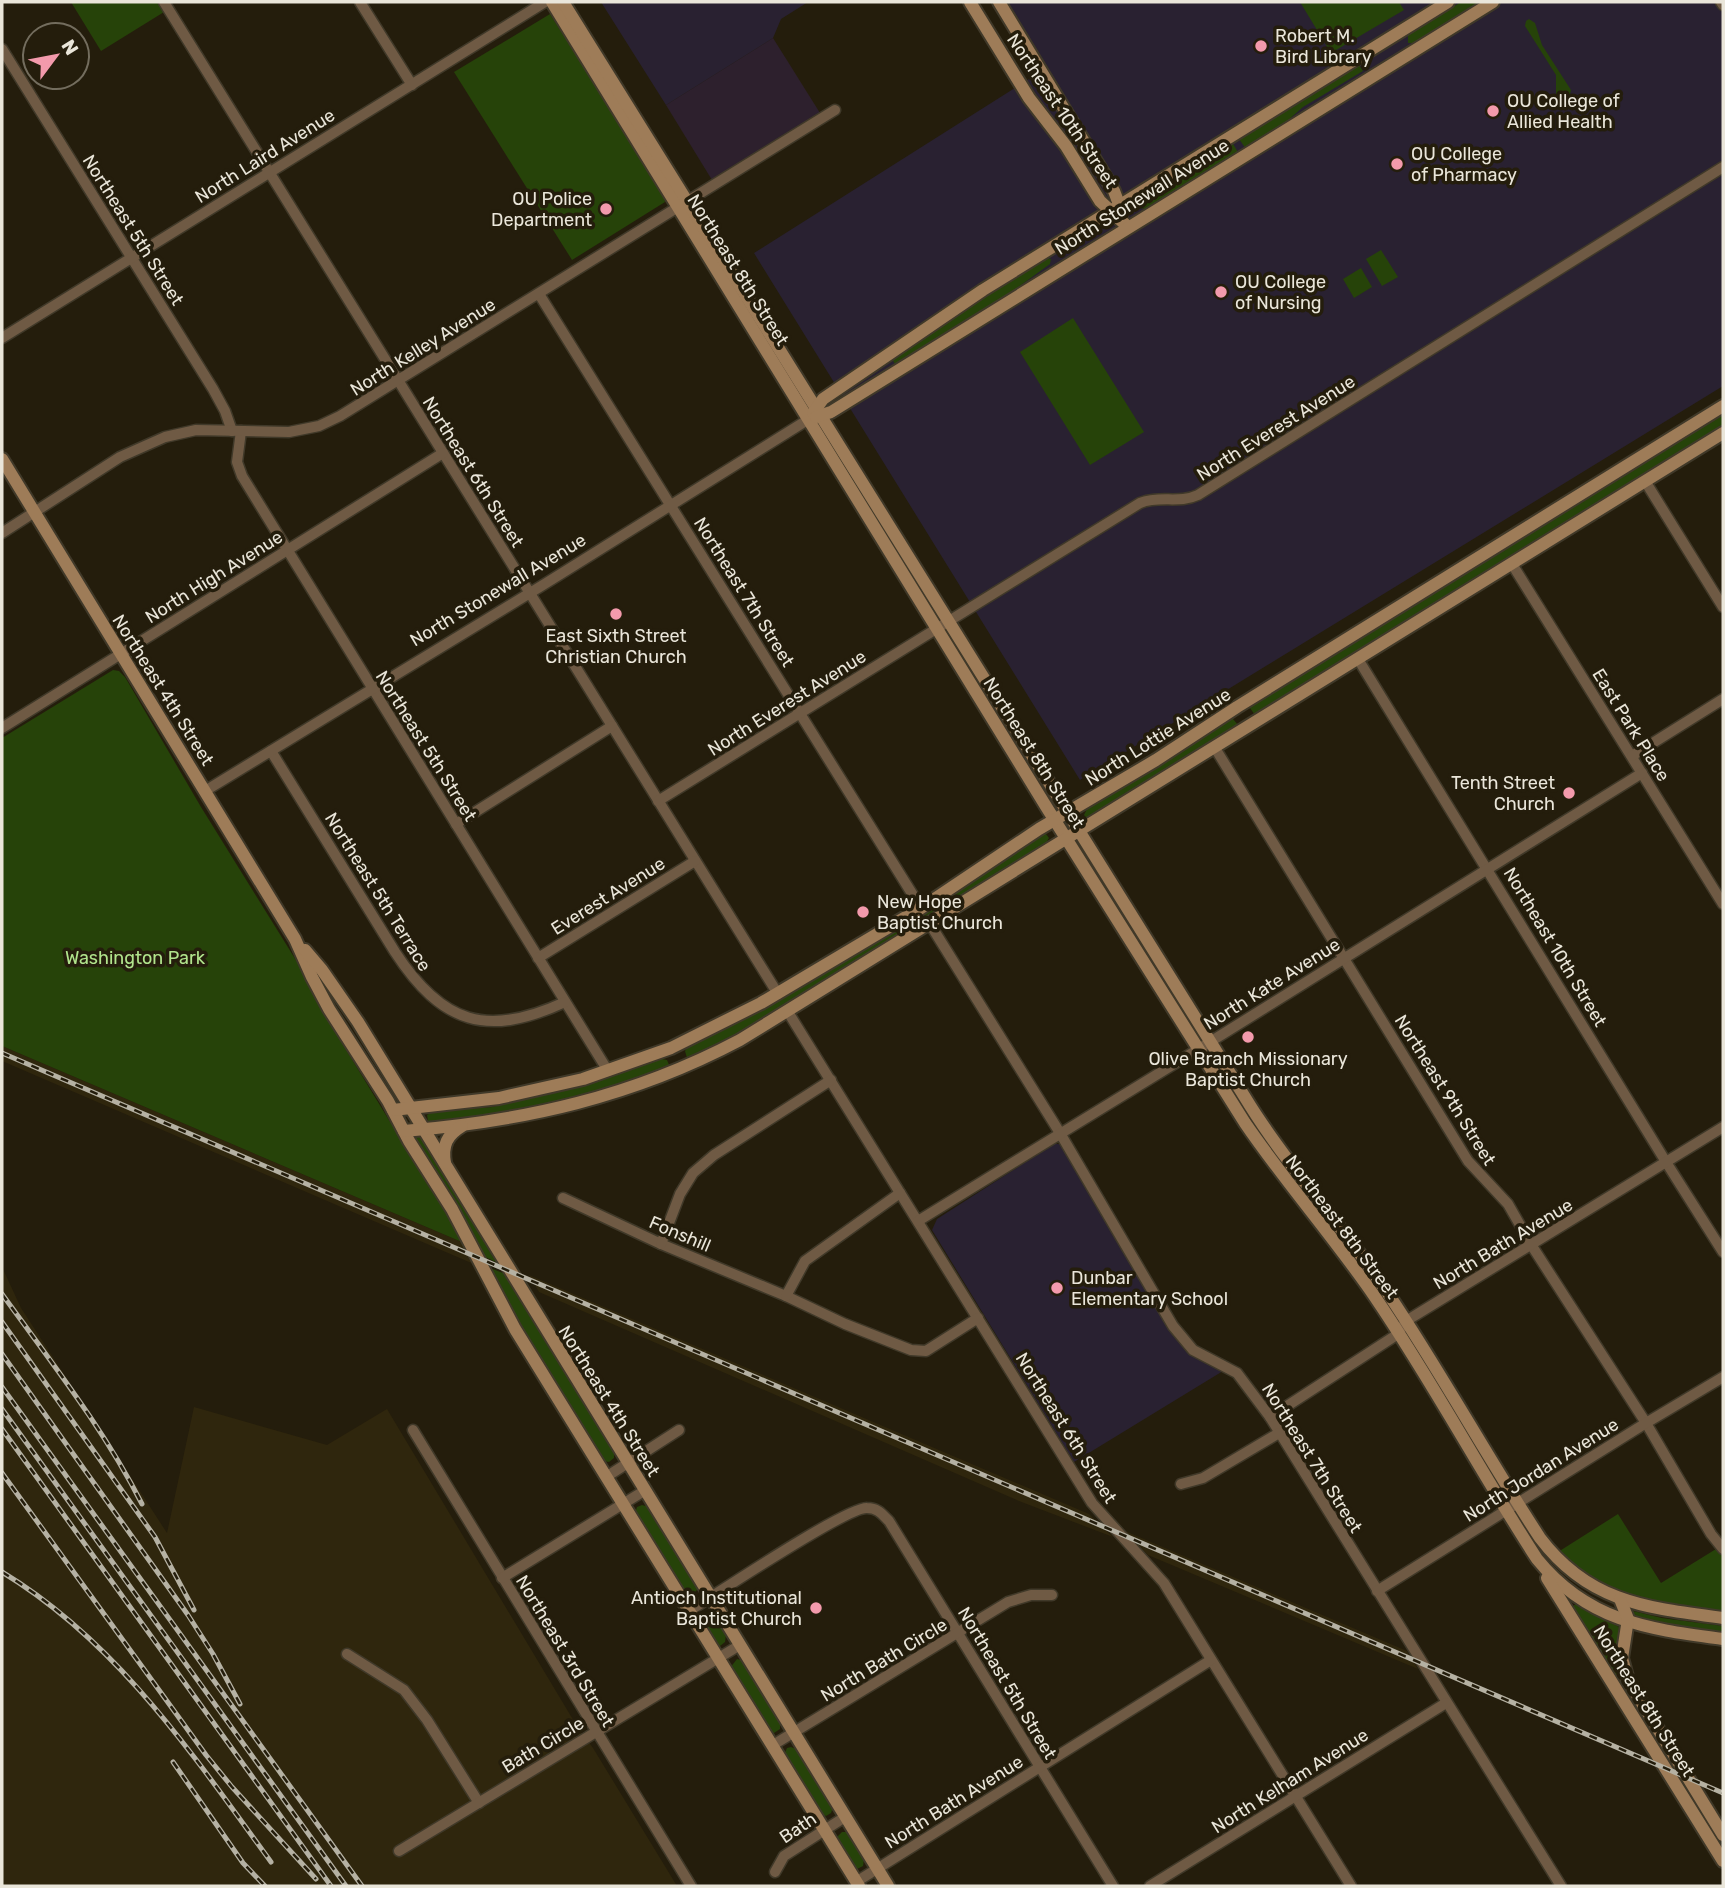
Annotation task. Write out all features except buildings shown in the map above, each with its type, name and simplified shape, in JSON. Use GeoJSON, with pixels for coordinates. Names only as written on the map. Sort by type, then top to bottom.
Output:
{"type":"FeatureCollection","features":[{"type":"Feature","properties":{"kind":"main road","name":"Northeast 8th Street"},"geometry":{"type":"LineString","coordinates":[[551,2],[683,204],[815,414],[943,625],[1066,839],[1204,1045],[1280,1152],[1359,1252],[1406,1321],[1512,1506]]}},
{"type":"Feature","properties":{"kind":"main road","name":"Northeast 8th Street"},"geometry":{"type":"LineString","coordinates":[[563,2],[683,204]]}},
{"type":"Feature","properties":{"kind":"main road","name":"Northeast 10th Street"},"geometry":{"type":"LineString","coordinates":[[970,2],[1029,98],[1066,146],[1100,201],[1115,208],[1128,227]]}},
{"type":"Feature","properties":{"kind":"main road","name":"Northeast 10th Street"},"geometry":{"type":"LineString","coordinates":[[999,2],[1114,191],[1115,208]]}},
{"type":"Feature","properties":{"kind":"main road","name":"North Stonewall Avenue"},"geometry":{"type":"LineString","coordinates":[[815,414],[823,399],[983,290],[1448,2]]}},
{"type":"Feature","properties":{"kind":"main road","name":"North Stonewall Avenue"},"geometry":{"type":"LineString","coordinates":[[815,414],[831,412],[1493,2]]}},
{"type":"Feature","properties":{"kind":"main road","name":"North Lottie Avenue"},"geometry":{"type":"LineString","coordinates":[[393,1110],[523,1094],[608,1071],[690,1040],[778,994],[921,908],[1055,821],[1723,406]]}},
{"type":"Feature","properties":{"kind":"main road"},"geometry":{"type":"LineString","coordinates":[[404,1131],[466,1125],[563,1108],[637,1086],[701,1060],[788,1012],[1723,433]]}},
{"type":"Feature","properties":{"kind":"main road","name":"Northeast 4th Street"},"geometry":{"type":"LineString","coordinates":[[2,459],[295,939],[329,1009],[393,1110],[473,1246],[515,1329],[857,1884]]}},
{"type":"Feature","properties":{"kind":"main road","name":"Northeast 8th Street"},"geometry":{"type":"LineString","coordinates":[[943,625],[1080,831],[1268,1157],[1345,1255],[1512,1506]]}},
{"type":"Feature","properties":{"kind":"main road","name":"Northeast 4th Street"},"geometry":{"type":"LineString","coordinates":[[295,939],[329,981],[410,1108],[888,1886]]}},
{"type":"Feature","properties":{"kind":"main road"},"geometry":{"type":"LineString","coordinates":[[445,1165],[443,1145],[448,1137],[466,1125]]}},
{"type":"Feature","properties":{"kind":"main road"},"geometry":{"type":"LineString","coordinates":[[1512,1506],[1537,1559],[1552,1577],[1570,1592],[1629,1623],[1723,1639]]}},
{"type":"Feature","properties":{"kind":"main road"},"geometry":{"type":"LineString","coordinates":[[1512,1506],[1561,1563],[1591,1585],[1620,1599],[1658,1609],[1723,1618]]}},
{"type":"Feature","properties":{"kind":"main road","name":"Northeast 8th Street"},"geometry":{"type":"LineString","coordinates":[[1537,1559],[1723,1861]]}},
{"type":"Feature","properties":{"kind":"main road","name":"Northeast 8th Street"},"geometry":{"type":"LineString","coordinates":[[1620,1599],[1629,1623],[1622,1658],[1628,1679],[1723,1835]]}},
{"type":"Feature","properties":{"kind":"street","name":"Northeast 6th Street"},"geometry":{"type":"LineString","coordinates":[[164,2],[778,994]]}},
{"type":"Feature","properties":{"kind":"street"},"geometry":{"type":"LineString","coordinates":[[360,2],[412,85]]}},
{"type":"Feature","properties":{"kind":"street","name":"North Laird Avenue"},"geometry":{"type":"LineString","coordinates":[[2,338],[545,2]]}},
{"type":"Feature","properties":{"kind":"street","name":"Northeast 5th Street"},"geometry":{"type":"LineString","coordinates":[[2,49],[237,431],[238,469],[608,1071]]}},
{"type":"Feature","properties":{"kind":"street","name":"North Kelley Avenue"},"geometry":{"type":"LineString","coordinates":[[2,533],[120,457],[155,440],[186,431],[284,432],[318,426],[340,416],[835,110]]}},
{"type":"Feature","properties":{"kind":"street","name":"North Everest Avenue"},"geometry":{"type":"LineString","coordinates":[[659,801],[1140,503],[1156,499],[1184,500],[1198,495],[1723,167]]}},
{"type":"Feature","properties":{"kind":"street","name":"Northeast 7th Street"},"geometry":{"type":"LineString","coordinates":[[539,293],[921,908]]}},
{"type":"Feature","properties":{"kind":"street","name":"North Stonewall Avenue"},"geometry":{"type":"LineString","coordinates":[[205,791],[815,414]]}},
{"type":"Feature","properties":{"kind":"street","name":"North High Avenue"},"geometry":{"type":"LineString","coordinates":[[2,728],[443,453]]}},
{"type":"Feature","properties":{"kind":"street"},"geometry":{"type":"LineString","coordinates":[[1645,481],[1723,607]]}},
{"type":"Feature","properties":{"kind":"street","name":"East Park Place"},"geometry":{"type":"LineString","coordinates":[[1512,564],[1723,904]]}},
{"type":"Feature","properties":{"kind":"street","name":"Northeast 10th Street"},"geometry":{"type":"LineString","coordinates":[[1358,659],[1723,1252]]}},
{"type":"Feature","properties":{"kind":"street"},"geometry":{"type":"LineString","coordinates":[[1632,756],[1723,699]]}},
{"type":"Feature","properties":{"kind":"street"},"geometry":{"type":"LineString","coordinates":[[456,824],[612,726]]}},
{"type":"Feature","properties":{"kind":"street","name":"Northeast 9th Street"},"geometry":{"type":"LineString","coordinates":[[1215,748],[1468,1161],[1508,1203],[1532,1246],[1646,1423],[1711,1534],[1723,1549]]}},
{"type":"Feature","properties":{"kind":"street","name":"Northeast 5th Terrace"},"geometry":{"type":"LineString","coordinates":[[271,751],[395,952],[425,992],[454,1012],[495,1022],[530,1017],[565,1002]]}},
{"type":"Feature","properties":{"kind":"street","name":"North Kate Avenue"},"geometry":{"type":"LineString","coordinates":[[918,1221],[1642,773]]}},
{"type":"Feature","properties":{"kind":"street","name":"Everest Avenue"},"geometry":{"type":"LineString","coordinates":[[538,958],[695,861]]}},
{"type":"Feature","properties":{"kind":"street","name":"Northeast 7th Street"},"geometry":{"type":"LineString","coordinates":[[930,924],[1060,1133],[1173,1326],[1193,1350],[1237,1373],[1269,1417],[1560,1886]]}},
{"type":"Feature","properties":{"kind":"street","name":"Northeast 6th Street"},"geometry":{"type":"LineString","coordinates":[[788,1012],[1091,1503],[1164,1583],[1351,1886]]}},
{"type":"Feature","properties":{"kind":"street"},"geometry":{"type":"LineString","coordinates":[[662,1244],[680,1194],[694,1173],[714,1155],[831,1080]]}},
{"type":"Feature","properties":{"kind":"street","name":"North Bath Avenue"},"geometry":{"type":"LineString","coordinates":[[1269,1417],[1398,1334],[1406,1321],[1723,1127]]}},
{"type":"Feature","properties":{"kind":"street"},"geometry":{"type":"LineString","coordinates":[[900,1194],[805,1261],[786,1296],[845,1324],[911,1350],[926,1351],[978,1318]]}},
{"type":"Feature","properties":{"kind":"street","name":"Fonshill"},"geometry":{"type":"LineString","coordinates":[[563,1198],[662,1244],[786,1296]]}},
{"type":"Feature","properties":{"kind":"street","name":"North Jordan Avenue"},"geometry":{"type":"LineString","coordinates":[[1377,1591],[1723,1377]]}},
{"type":"Feature","properties":{"kind":"street","name":"Northeast 3rd Street"},"geometry":{"type":"LineString","coordinates":[[413,1430],[691,1886]]}},
{"type":"Feature","properties":{"kind":"street"},"geometry":{"type":"LineString","coordinates":[[606,1477],[679,1430]]}},
{"type":"Feature","properties":{"kind":"street"},"geometry":{"type":"LineString","coordinates":[[1181,1484],[1203,1478],[1279,1433]]}},
{"type":"Feature","properties":{"kind":"street"},"geometry":{"type":"LineString","coordinates":[[502,1578],[644,1491]]}},
{"type":"Feature","properties":{"kind":"street","name":"Northeast 5th Street"},"geometry":{"type":"LineString","coordinates":[[710,1598],[828,1525],[864,1508],[877,1510],[889,1521],[1112,1886]]}},
{"type":"Feature","properties":{"kind":"street","name":"North Bath Circle"},"geometry":{"type":"LineString","coordinates":[[773,1745],[1008,1602],[1031,1595],[1052,1595]]}},
{"type":"Feature","properties":{"kind":"street"},"geometry":{"type":"LineString","coordinates":[[689,1611],[710,1598]]}},
{"type":"Feature","properties":{"kind":"street","name":"Bath Circle"},"geometry":{"type":"LineString","coordinates":[[399,1850],[740,1645]]}},
{"type":"Feature","properties":{"kind":"street"},"geometry":{"type":"LineString","coordinates":[[347,1654],[404,1690],[427,1720],[479,1803]]}},
{"type":"Feature","properties":{"kind":"street","name":"North Bath Avenue"},"geometry":{"type":"LineString","coordinates":[[857,1884],[877,1868],[1211,1660]]}},
{"type":"Feature","properties":{"kind":"street","name":"North Kelham Avenue"},"geometry":{"type":"LineString","coordinates":[[1150,1886],[1446,1703]]}},
{"type":"Feature","properties":{"kind":"street","name":"Bath"},"geometry":{"type":"LineString","coordinates":[[775,1872],[784,1856],[845,1817]]}},
{"type":"Feature","properties":{"kind":"shaded area"},"geometry":{"type":"Polygon","coordinates":[[[601,2],[808,2],[781,19],[773,38],[666,105],[601,2]]]}},
{"type":"Feature","properties":{"kind":"shaded area"},"geometry":{"type":"Polygon","coordinates":[[[1005,2],[1723,2],[1723,386],[1080,780],[754,253],[1048,67],[1005,2]]]}},
{"type":"Feature","properties":{"kind":"shaded area"},"geometry":{"type":"Polygon","coordinates":[[[773,38],[820,113],[712,180],[666,105],[773,38]]]}},
{"type":"Feature","properties":{"kind":"shaded area"},"geometry":{"type":"Polygon","coordinates":[[[2,1046],[464,1243],[476,1265],[2,1061],[2,1046]]]}},
{"type":"Feature","properties":{"kind":"shaded area","name":"Dunbar Elementary School"},"geometry":{"type":"Polygon","coordinates":[[[1054,1144],[1059,1144],[1063,1149],[1171,1329],[1223,1371],[1074,1462],[932,1230],[937,1219],[1054,1144]]]}},
{"type":"Feature","properties":{"kind":"shaded area"},"geometry":{"type":"Polygon","coordinates":[[[2,1267],[21,1308],[167,1533],[194,1407],[327,1445],[387,1409],[578,1728],[677,1886],[2,1886],[2,1267]]]}},
{"type":"Feature","properties":{"kind":"shaded area"},"geometry":{"type":"Polygon","coordinates":[[[529,1275],[1089,1514],[1113,1537],[1019,1501],[539,1292],[529,1275]]]}},
{"type":"Feature","properties":{"kind":"shaded area"},"geometry":{"type":"Polygon","coordinates":[[[1125,1531],[1407,1651],[1418,1669],[1148,1555],[1125,1531]]]}},
{"type":"Feature","properties":{"kind":"green space"},"geometry":{"type":"Polygon","coordinates":[[[71,2],[157,2],[164,12],[101,51],[91,35],[91,21],[83,21],[71,2]]]}},
{"type":"Feature","properties":{"kind":"green space"},"geometry":{"type":"Polygon","coordinates":[[[1300,2],[1399,2],[1404,10],[1331,53],[1300,2]]]}},
{"type":"Feature","properties":{"kind":"green space"},"geometry":{"type":"Polygon","coordinates":[[[1461,2],[1482,2],[1414,43],[1408,43],[1408,35],[1461,2]]]}},
{"type":"Feature","properties":{"kind":"green space"},"geometry":{"type":"Polygon","coordinates":[[[550,14],[663,192],[665,202],[572,260],[454,72],[550,14]]]}},
{"type":"Feature","properties":{"kind":"green space"},"geometry":{"type":"Polygon","coordinates":[[[1529,19],[1535,23],[1542,45],[1571,90],[1569,99],[1565,102],[1556,98],[1556,75],[1525,26],[1529,19]]]}},
{"type":"Feature","properties":{"kind":"green space"},"geometry":{"type":"Polygon","coordinates":[[[1359,65],[1363,71],[1303,107],[1277,130],[1246,149],[1239,139],[1359,65]]]}},
{"type":"Feature","properties":{"kind":"green space"},"geometry":{"type":"Polygon","coordinates":[[[1232,142],[1239,154],[1148,209],[1138,208],[1140,201],[1232,142]]]}},
{"type":"Feature","properties":{"kind":"green space"},"geometry":{"type":"Polygon","coordinates":[[[1381,250],[1398,277],[1382,286],[1366,259],[1381,250]]]}},
{"type":"Feature","properties":{"kind":"green space"},"geometry":{"type":"Polygon","coordinates":[[[1047,258],[1051,259],[1050,264],[1002,299],[896,365],[893,361],[895,354],[1047,258]]]}},
{"type":"Feature","properties":{"kind":"green space"},"geometry":{"type":"Polygon","coordinates":[[[1361,268],[1372,287],[1354,298],[1343,279],[1361,268]]]}},
{"type":"Feature","properties":{"kind":"green space"},"geometry":{"type":"Polygon","coordinates":[[[1073,318],[1144,432],[1090,465],[1020,352],[1073,318]]]}},
{"type":"Feature","properties":{"kind":"green space"},"geometry":{"type":"Polygon","coordinates":[[[1723,409],[1723,428],[1262,714],[1255,715],[1250,708],[1254,700],[1723,409]]]}},
{"type":"Feature","properties":{"kind":"green space","name":"Washington Park"},"geometry":{"type":"Polygon","coordinates":[[[113,670],[119,671],[125,677],[464,1243],[2,1046],[2,738],[113,670]]]}},
{"type":"Feature","properties":{"kind":"green space"},"geometry":{"type":"Polygon","coordinates":[[[1226,719],[1233,719],[1238,725],[1234,732],[1087,820],[1084,815],[1087,809],[1161,764],[1226,719]]]}},
{"type":"Feature","properties":{"kind":"green space"},"geometry":{"type":"Polygon","coordinates":[[[1040,834],[1046,834],[1049,838],[1046,843],[974,889],[945,912],[694,1060],[687,1058],[685,1051],[689,1044],[1040,834]]]}},
{"type":"Feature","properties":{"kind":"green space"},"geometry":{"type":"Polygon","coordinates":[[[657,1058],[667,1060],[670,1067],[571,1104],[431,1124],[428,1121],[427,1115],[432,1112],[492,1107],[519,1101],[657,1058]]]}},
{"type":"Feature","properties":{"kind":"green space"},"geometry":{"type":"Polygon","coordinates":[[[415,1137],[422,1138],[496,1262],[485,1257],[417,1143],[415,1137]]]}},
{"type":"Feature","properties":{"kind":"green space"},"geometry":{"type":"Polygon","coordinates":[[[490,1268],[503,1273],[614,1453],[614,1458],[609,1462],[603,1461],[525,1335],[490,1268]]]}},
{"type":"Feature","properties":{"kind":"green space"},"geometry":{"type":"Polygon","coordinates":[[[646,1506],[698,1589],[689,1598],[635,1513],[637,1507],[646,1506]]]}},
{"type":"Feature","properties":{"kind":"green space"},"geometry":{"type":"Polygon","coordinates":[[[1618,1514],[1661,1583],[1716,1549],[1723,1554],[1723,1612],[1656,1603],[1617,1592],[1593,1579],[1558,1552],[1618,1514]]]}},
{"type":"Feature","properties":{"kind":"green space"},"geometry":{"type":"Polygon","coordinates":[[[1574,1605],[1619,1627],[1615,1662],[1618,1674],[1615,1676],[1573,1609],[1574,1605]]]}},
{"type":"Feature","properties":{"kind":"green space"},"geometry":{"type":"Polygon","coordinates":[[[1633,1611],[1662,1618],[1723,1626],[1723,1635],[1650,1625],[1630,1614],[1633,1611]]]}},
{"type":"Feature","properties":{"kind":"green space"},"geometry":{"type":"Polygon","coordinates":[[[706,1612],[711,1612],[726,1635],[725,1642],[720,1646],[701,1620],[706,1612]]]}},
{"type":"Feature","properties":{"kind":"green space"},"geometry":{"type":"Polygon","coordinates":[[[737,1659],[741,1660],[780,1722],[780,1729],[774,1733],[769,1731],[730,1668],[737,1659]]]}},
{"type":"Feature","properties":{"kind":"green space"},"geometry":{"type":"Polygon","coordinates":[[[787,1748],[796,1749],[833,1807],[831,1813],[826,1816],[821,1814],[784,1755],[787,1748]]]}},
{"type":"Feature","properties":{"kind":"green space"},"geometry":{"type":"Polygon","coordinates":[[[842,1832],[847,1832],[864,1859],[863,1866],[857,1869],[853,1867],[836,1838],[842,1832]]]}},
{"type":"Feature","properties":{"kind":"railway"},"geometry":{"type":"LineString","coordinates":[[2,1053],[1723,1793]]}},
{"type":"Feature","properties":{"kind":"railway"},"geometry":{"type":"LineString","coordinates":[[2,1294],[94,1423],[142,1504]]}},
{"type":"Feature","properties":{"kind":"railway"},"geometry":{"type":"LineString","coordinates":[[2,1322],[155,1537],[194,1610]]}},
{"type":"Feature","properties":{"kind":"railway"},"geometry":{"type":"LineString","coordinates":[[2,1354],[188,1615],[240,1704]]}},
{"type":"Feature","properties":{"kind":"railway"},"geometry":{"type":"LineString","coordinates":[[2,1387],[362,1886]]}},
{"type":"Feature","properties":{"kind":"railway"},"geometry":{"type":"LineString","coordinates":[[2,1409],[346,1886]]}},
{"type":"Feature","properties":{"kind":"railway"},"geometry":{"type":"LineString","coordinates":[[2,1429],[331,1886]]}},
{"type":"Feature","properties":{"kind":"railway"},"geometry":{"type":"LineString","coordinates":[[2,1473],[206,1755],[316,1879]]}},
{"type":"Feature","properties":{"kind":"railway"},"geometry":{"type":"LineString","coordinates":[[2,1572],[44,1600],[118,1666],[182,1742],[271,1862]]}},
{"type":"Feature","properties":{"kind":"railway"},"geometry":{"type":"LineString","coordinates":[[173,1762],[243,1863],[265,1886]]}},
{"type":"Feature","properties":{"kind":"place","name":"Robert M. Bird Library"},"geometry":{"type":"Point","coordinates":[1261,46]}},
{"type":"Feature","properties":{"kind":"place","name":"OU College of Allied Health"},"geometry":{"type":"Point","coordinates":[1493,111]}},
{"type":"Feature","properties":{"kind":"place","name":"OU College of Pharmacy"},"geometry":{"type":"Point","coordinates":[1397,164]}},
{"type":"Feature","properties":{"kind":"place","name":"OU Police Department"},"geometry":{"type":"Point","coordinates":[606,209]}},
{"type":"Feature","properties":{"kind":"place","name":"OU College of Nursing"},"geometry":{"type":"Point","coordinates":[1221,292]}},
{"type":"Feature","properties":{"kind":"place","name":"East Sixth Street Christian Church"},"geometry":{"type":"Point","coordinates":[616,614]}},
{"type":"Feature","properties":{"kind":"place","name":"Tenth Street Church"},"geometry":{"type":"Point","coordinates":[1569,793]}},
{"type":"Feature","properties":{"kind":"place","name":"New Hope Baptist Church"},"geometry":{"type":"Point","coordinates":[863,912]}},
{"type":"Feature","properties":{"kind":"place","name":"Olive Branch Missionary Baptist Church"},"geometry":{"type":"Point","coordinates":[1248,1037]}},
{"type":"Feature","properties":{"kind":"place","name":"Dunbar Elementary School"},"geometry":{"type":"Point","coordinates":[1057,1288]}},
{"type":"Feature","properties":{"kind":"place","name":"Antioch Institutional Baptist Church"},"geometry":{"type":"Point","coordinates":[816,1608]}}]}
